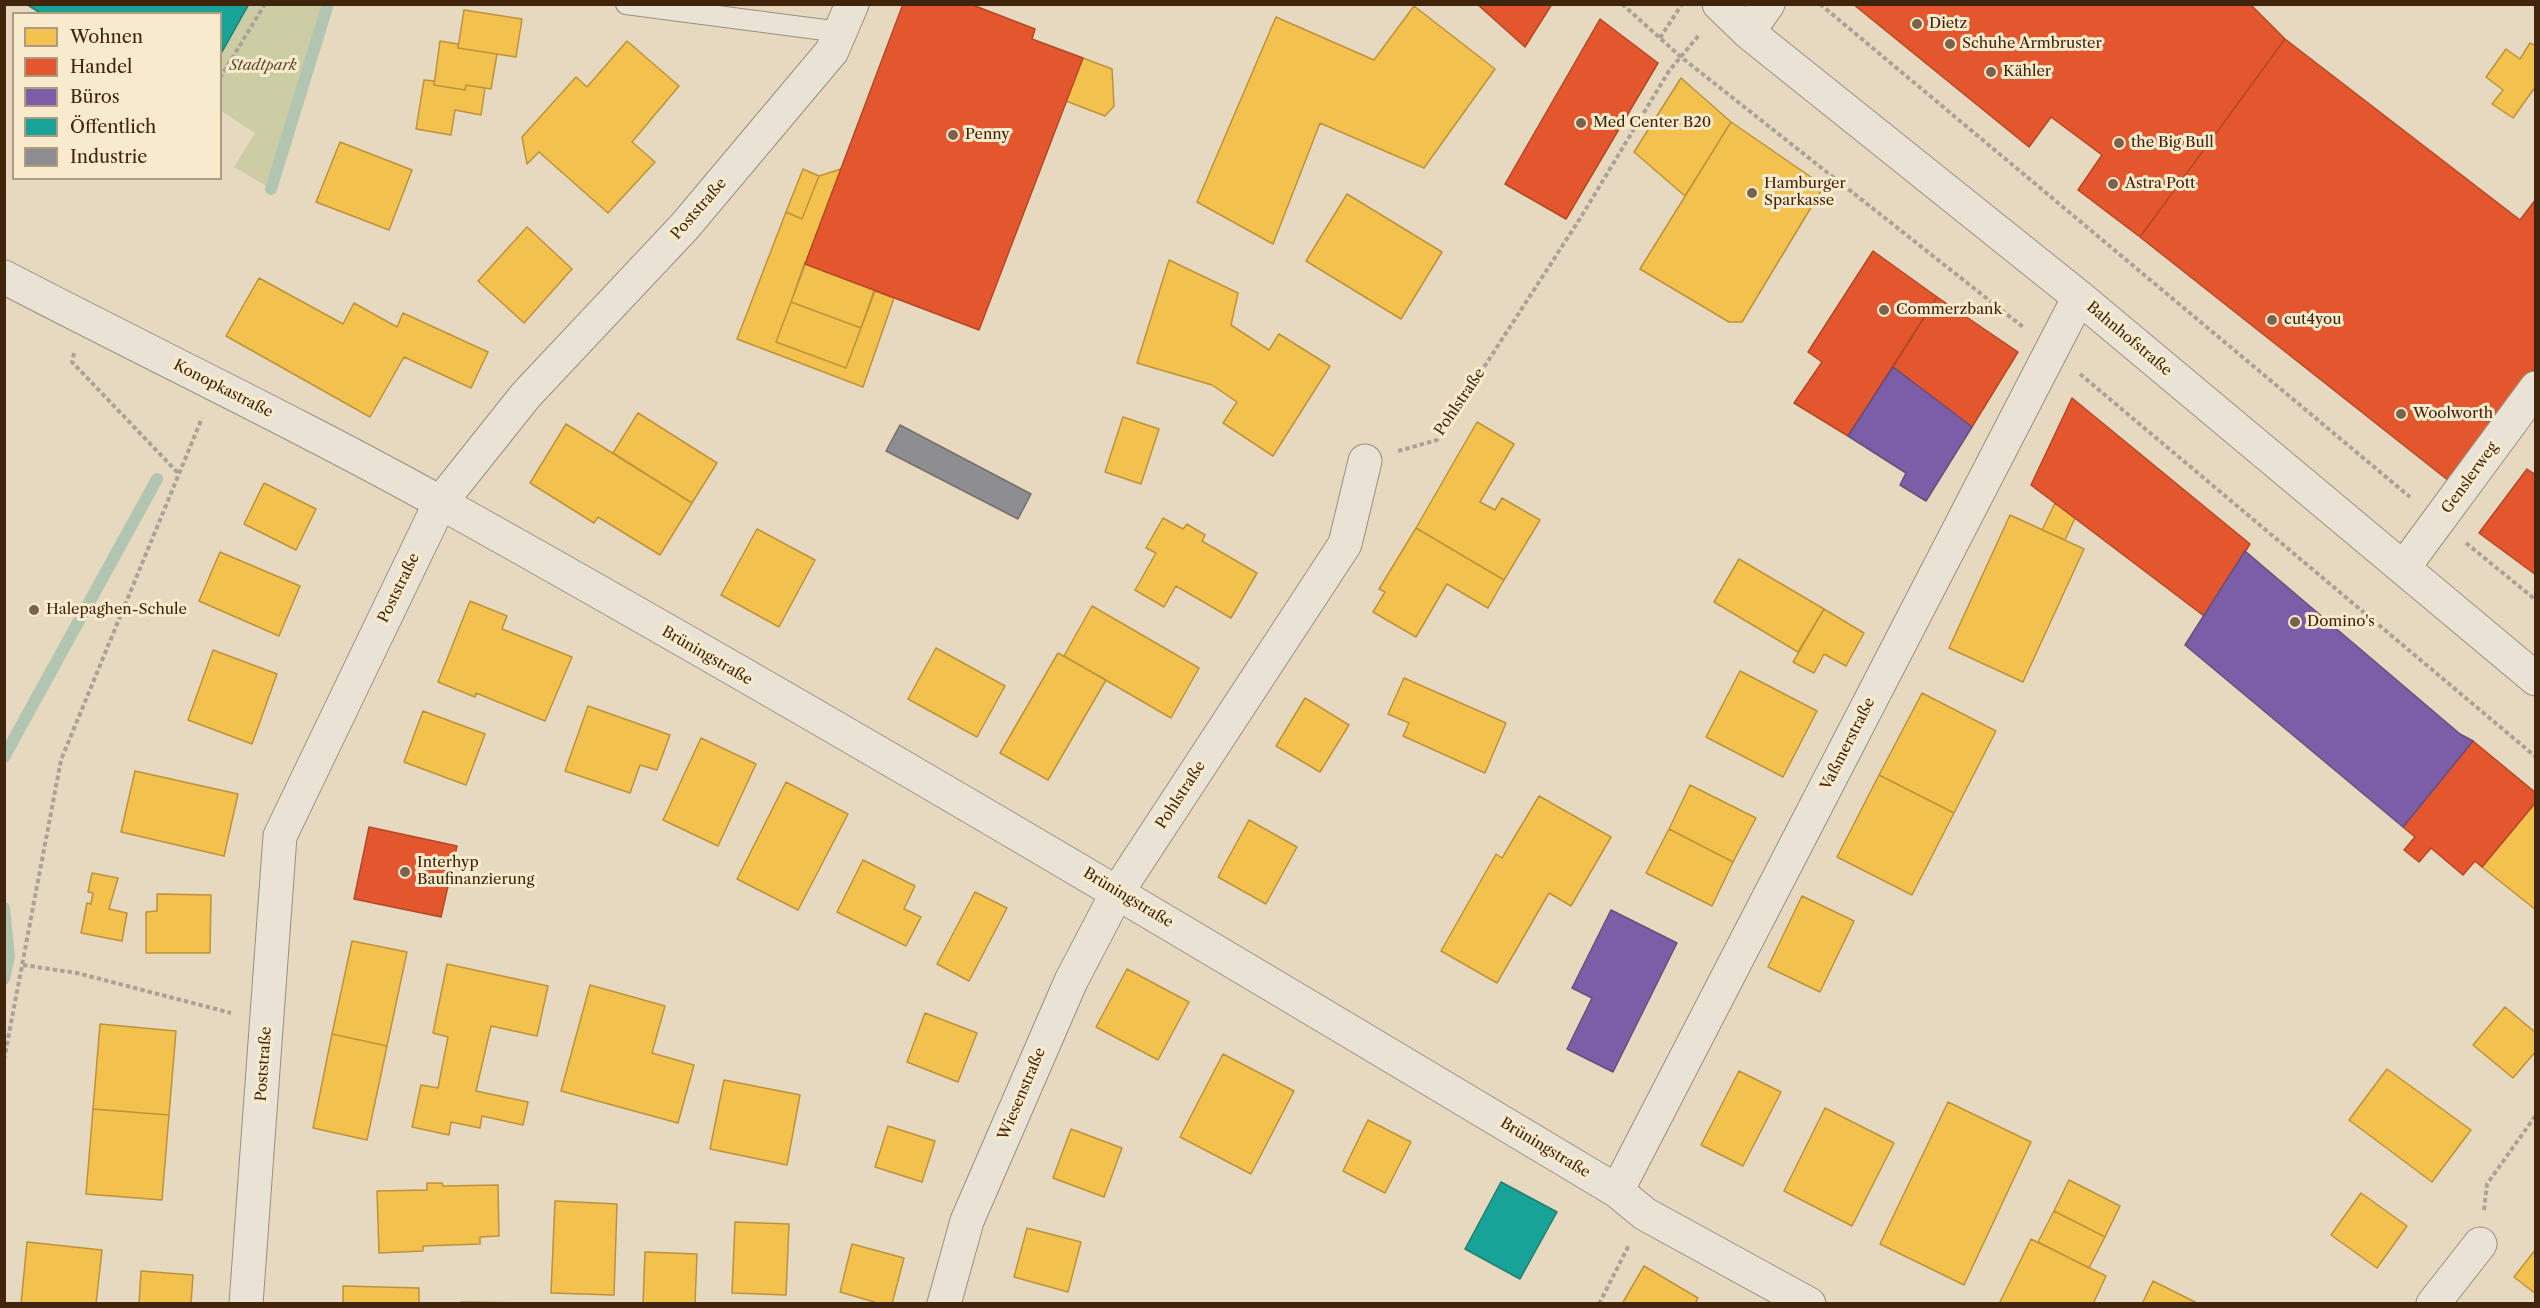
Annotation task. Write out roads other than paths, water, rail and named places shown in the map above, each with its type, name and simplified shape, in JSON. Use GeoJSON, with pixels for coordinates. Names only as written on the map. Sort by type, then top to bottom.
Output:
{"type":"FeatureCollection","features":[{"type":"Feature","properties":{"kind":"street"},"geometry":{"type":"LineString","coordinates":[[1748,32],[1768,4]]}},
{"type":"Feature","properties":{"kind":"street","name":"Bahnhofstraße"},"geometry":{"type":"LineString","coordinates":[[1720,6],[1748,32],[2079,297],[2535,679]]}},
{"type":"Feature","properties":{"kind":"street","name":"Poststraße"},"geometry":{"type":"LineString","coordinates":[[246,1304],[280,836],[440,503],[526,395],[685,226],[832,51],[846,18]]}},
{"type":"Feature","properties":{"kind":"street","name":"Konopkastraße"},"geometry":{"type":"LineString","coordinates":[[4,277],[216,384],[440,503]]}},
{"type":"Feature","properties":{"kind":"street","name":"Vaßmerstraße"},"geometry":{"type":"LineString","coordinates":[[1617,1191],[2079,297]]}},
{"type":"Feature","properties":{"kind":"street","name":"Genslerweg"},"geometry":{"type":"LineString","coordinates":[[2404,567],[2535,388]]}},
{"type":"Feature","properties":{"kind":"street","name":"Pohlstraße"},"geometry":{"type":"LineString","coordinates":[[1118,891],[1345,544],[1365,461]]}},
{"type":"Feature","properties":{"kind":"street","name":"Brüningstraße"},"geometry":{"type":"LineString","coordinates":[[440,503],[1118,891],[1617,1191],[1645,1214],[1809,1304]]}},
{"type":"Feature","properties":{"kind":"street","name":"Wiesenstraße"},"geometry":{"type":"LineString","coordinates":[[944,1304],[968,1221],[1071,981],[1118,891]]}},
{"type":"Feature","properties":{"kind":"street"},"geometry":{"type":"LineString","coordinates":[[2433,1304],[2480,1244]]}},
{"type":"Feature","properties":{"kind":"lane"},"geometry":{"type":"LineString","coordinates":[[626,4],[846,18]]}},
{"type":"Feature","properties":{"kind":"waterway"},"geometry":{"type":"LineString","coordinates":[[271,189],[328,4]]}},
{"type":"Feature","properties":{"kind":"waterway"},"geometry":{"type":"LineString","coordinates":[[4,757],[157,479]]}},
{"type":"Feature","properties":{"kind":"waterway"},"geometry":{"type":"LineString","coordinates":[[4,908],[9,957],[4,979]]}},
{"type":"Feature","properties":{"kind":"place","name":"Dietz"},"geometry":{"type":"Point","coordinates":[1917,24]}},
{"type":"Feature","properties":{"kind":"place","name":"Schuhe Armbruster"},"geometry":{"type":"Point","coordinates":[1950,44]}},
{"type":"Feature","properties":{"kind":"place","name":"Kähler"},"geometry":{"type":"Point","coordinates":[1991,72]}},
{"type":"Feature","properties":{"kind":"place","name":"Med Center B20"},"geometry":{"type":"Point","coordinates":[1581,123]}},
{"type":"Feature","properties":{"kind":"place","name":"Penny"},"geometry":{"type":"Point","coordinates":[953,135]}},
{"type":"Feature","properties":{"kind":"place","name":"the Big Bull"},"geometry":{"type":"Point","coordinates":[2119,143]}},
{"type":"Feature","properties":{"kind":"place","name":"Astra Pott"},"geometry":{"type":"Point","coordinates":[2113,184]}},
{"type":"Feature","properties":{"kind":"place","name":"Hamburger Sparkasse"},"geometry":{"type":"Point","coordinates":[1752,193]}},
{"type":"Feature","properties":{"kind":"place","name":"Commerzbank"},"geometry":{"type":"Point","coordinates":[1884,310]}},
{"type":"Feature","properties":{"kind":"place","name":"cut4you"},"geometry":{"type":"Point","coordinates":[2272,320]}},
{"type":"Feature","properties":{"kind":"place","name":"Woolworth"},"geometry":{"type":"Point","coordinates":[2401,414]}},
{"type":"Feature","properties":{"kind":"place","name":"Halepaghen-Schule"},"geometry":{"type":"Point","coordinates":[34,610]}},
{"type":"Feature","properties":{"kind":"place","name":"Domino's"},"geometry":{"type":"Point","coordinates":[2295,622]}},
{"type":"Feature","properties":{"kind":"place","name":"Interhyp Baufinanzierung"},"geometry":{"type":"Point","coordinates":[405,872]}},
{"type":"Feature","properties":{"kind":"park label","name":"Stadtpark"},"geometry":{"type":"Point","coordinates":[263,66]}}]}
